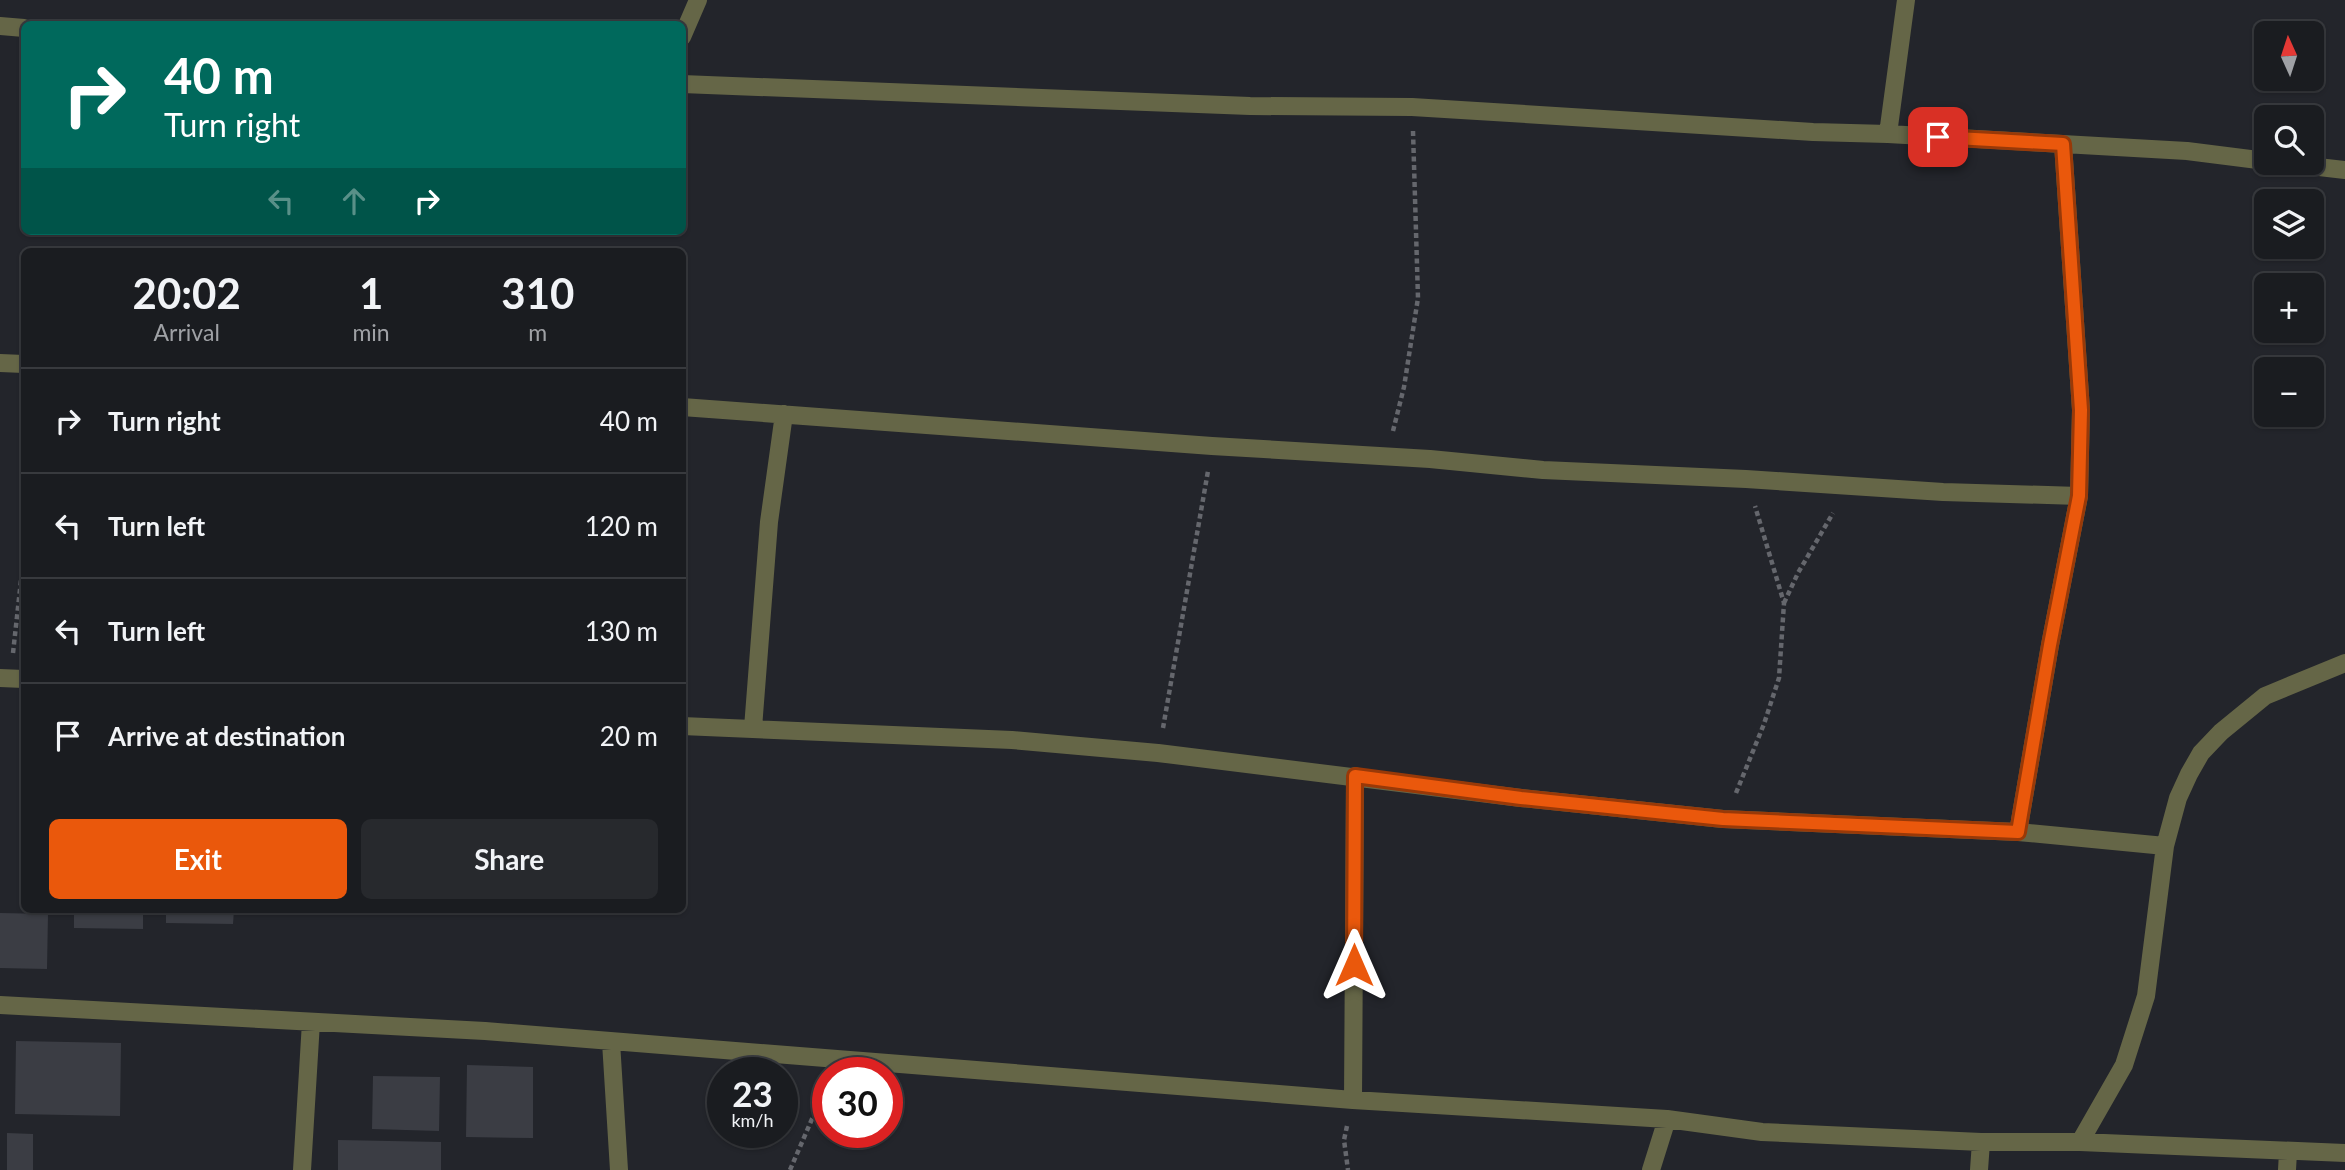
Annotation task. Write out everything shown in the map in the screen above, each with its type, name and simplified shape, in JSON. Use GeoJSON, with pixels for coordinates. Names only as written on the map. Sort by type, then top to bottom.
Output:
{"type":"FeatureCollection","features":[{"type":"Feature","properties":{"kind":"street"},"geometry":{"type":"LineString","coordinates":[[686,28],[698,0]]}},
{"type":"Feature","properties":{"kind":"street"},"geometry":{"type":"LineString","coordinates":[[1888,134],[1906,0]]}},
{"type":"Feature","properties":{"kind":"street"},"geometry":{"type":"LineString","coordinates":[[0,26],[21,28]]}},
{"type":"Feature","properties":{"kind":"street"},"geometry":{"type":"LineString","coordinates":[[686,83],[1250,106],[1412,107],[1813,132],[2187,151],[2254,159]]}},
{"type":"Feature","properties":{"kind":"street"},"geometry":{"type":"LineString","coordinates":[[2018,832],[2079,496],[2081,410],[2063,144]]}},
{"type":"Feature","properties":{"kind":"street"},"geometry":{"type":"LineString","coordinates":[[2324,168],[2345,170]]}},
{"type":"Feature","properties":{"kind":"street"},"geometry":{"type":"LineString","coordinates":[[0,363],[21,364]]}},
{"type":"Feature","properties":{"kind":"street"},"geometry":{"type":"LineString","coordinates":[[686,407],[1212,446],[1387,456],[1543,470],[1746,479],[1943,492],[2079,496]]}},
{"type":"Feature","properties":{"kind":"street"},"geometry":{"type":"LineString","coordinates":[[753,728],[769,522],[784,414]]}},
{"type":"Feature","properties":{"kind":"street"},"geometry":{"type":"LineString","coordinates":[[2081,1142],[2124,1065],[2146,996],[2165,846],[2178,798],[2189,774],[2201,753],[2221,732],[2264,696],[2345,663]]}},
{"type":"Feature","properties":{"kind":"street"},"geometry":{"type":"LineString","coordinates":[[686,726],[1012,740],[1158,753],[1521,798],[1723,819],[2018,832],[2165,846]]}},
{"type":"Feature","properties":{"kind":"street"},"geometry":{"type":"LineString","coordinates":[[1353,1100],[1355,776]]}},
{"type":"Feature","properties":{"kind":"street"},"geometry":{"type":"LineString","coordinates":[[0,1005],[485,1031],[1353,1100],[1667,1119],[1762,1132],[1981,1142],[2081,1142],[2345,1153]]}},
{"type":"Feature","properties":{"kind":"street"},"geometry":{"type":"LineString","coordinates":[[302,1170],[311,1022]]}},
{"type":"Feature","properties":{"kind":"street"},"geometry":{"type":"LineString","coordinates":[[611,1042],[619,1170]]}},
{"type":"Feature","properties":{"kind":"street"},"geometry":{"type":"LineString","coordinates":[[1651,1170],[1667,1119]]}},
{"type":"Feature","properties":{"kind":"street"},"geometry":{"type":"LineString","coordinates":[[1979,1170],[1981,1142]]}},
{"type":"Feature","properties":{"kind":"street"},"geometry":{"type":"LineString","coordinates":[[2287,1170],[2288,1152]]}},
{"type":"Feature","properties":{"kind":"path"},"geometry":{"type":"LineString","coordinates":[[1387,456],[1404,387],[1418,298],[1412,107]]}},
{"type":"Feature","properties":{"kind":"path"},"geometry":{"type":"LineString","coordinates":[[1158,753],[1212,446]]}},
{"type":"Feature","properties":{"kind":"path"},"geometry":{"type":"LineString","coordinates":[[1723,819],[1738,790],[1779,678],[1784,603],[1746,479]]}},
{"type":"Feature","properties":{"kind":"path"},"geometry":{"type":"LineString","coordinates":[[1784,603],[1819,535],[1850,485]]}},
{"type":"Feature","properties":{"kind":"path"},"geometry":{"type":"LineString","coordinates":[[12,678],[21,584]]}},
{"type":"Feature","properties":{"kind":"path"},"geometry":{"type":"LineString","coordinates":[[1348,1170],[1344,1140],[1353,1100]]}},
{"type":"Feature","properties":{"kind":"path"},"geometry":{"type":"LineString","coordinates":[[790,1170],[812,1119]]}},
{"type":"Feature","properties":{"kind":"building"},"geometry":{"type":"Polygon","coordinates":[[[0,913],[48,914],[47,969],[0,968],[0,913]]]}},
{"type":"Feature","properties":{"kind":"building"},"geometry":{"type":"Polygon","coordinates":[[[74,913],[143,913],[143,929],[74,928],[74,913]]]}},
{"type":"Feature","properties":{"kind":"building"},"geometry":{"type":"Polygon","coordinates":[[[166,913],[234,913],[233,924],[166,923],[166,913]]]}},
{"type":"Feature","properties":{"kind":"building"},"geometry":{"type":"Polygon","coordinates":[[[16,1041],[121,1043],[120,1116],[15,1114],[16,1041]]]}},
{"type":"Feature","properties":{"kind":"building"},"geometry":{"type":"Polygon","coordinates":[[[467,1065],[533,1067],[533,1138],[466,1137],[467,1065]]]}},
{"type":"Feature","properties":{"kind":"building"},"geometry":{"type":"Polygon","coordinates":[[[373,1076],[440,1077],[439,1131],[372,1129],[373,1076]]]}},
{"type":"Feature","properties":{"kind":"building"},"geometry":{"type":"Polygon","coordinates":[[[7,1133],[33,1134],[33,1170],[7,1170],[7,1133]]]}},
{"type":"Feature","properties":{"kind":"building"},"geometry":{"type":"Polygon","coordinates":[[[338,1140],[441,1142],[441,1170],[338,1170],[338,1140]]]}},
{"type":"Feature","properties":{"kind":"route"},"geometry":{"type":"LineString","coordinates":[[1354,965],[1355,776],[1521,798],[1723,819],[2018,832],[2079,496],[2081,410],[2063,144],[1938,137]]}}]}
